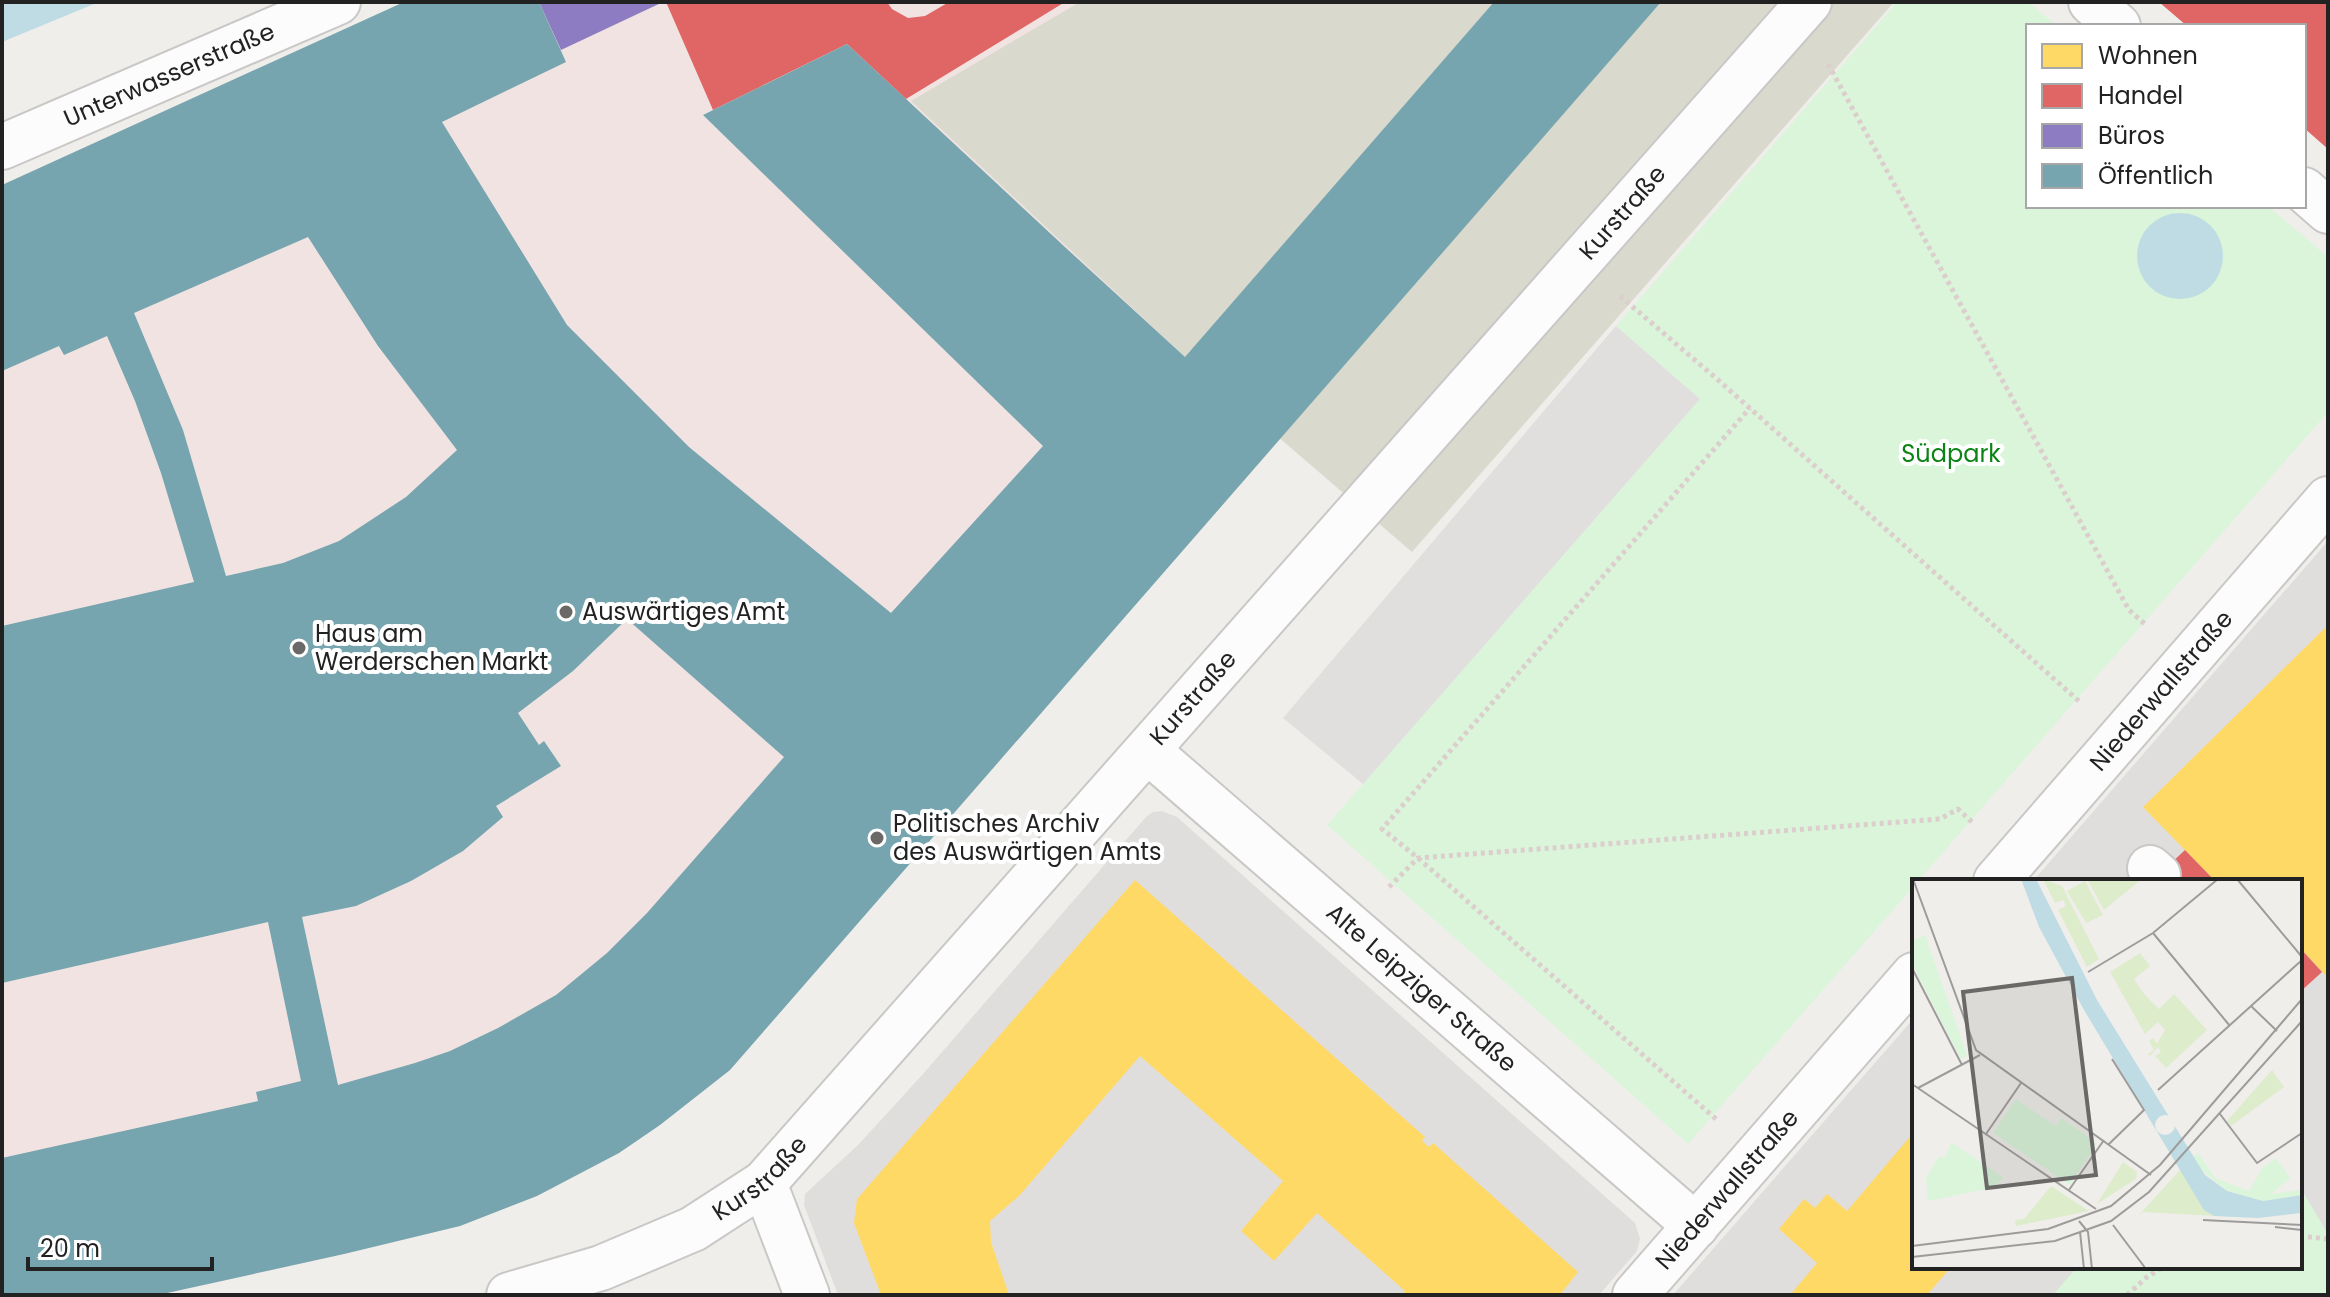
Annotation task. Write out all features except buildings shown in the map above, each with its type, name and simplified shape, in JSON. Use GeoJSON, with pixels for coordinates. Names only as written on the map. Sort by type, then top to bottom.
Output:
{"type":"FeatureCollection","features":[{"type":"Feature","properties":{"kind":"street","name":"Unterwasserstraße"},"geometry":{"type":"LineString","coordinates":[[2,147],[338,2]]}},
{"type":"Feature","properties":{"kind":"street"},"geometry":{"type":"LineString","coordinates":[[2091,2],[2116,24]]}},
{"type":"Feature","properties":{"kind":"street","name":"Kurstraße"},"geometry":{"type":"LineString","coordinates":[[509,1295],[601,1268],[693,1229],[764,1183],[1802,10]]}},
{"type":"Feature","properties":{"kind":"street"},"geometry":{"type":"LineString","coordinates":[[2306,192],[2328,211]]}},
{"type":"Feature","properties":{"kind":"street","name":"Niederwallstraße"},"geometry":{"type":"LineString","coordinates":[[1998,879],[2328,499]]}},
{"type":"Feature","properties":{"kind":"street","name":"Alte Leipziger Straße"},"geometry":{"type":"LineString","coordinates":[[1148,751],[1696,1226]]}},
{"type":"Feature","properties":{"kind":"street","name":"Niederwallstraße"},"geometry":{"type":"LineString","coordinates":[[1635,1295],[1912,977]]}},
{"type":"Feature","properties":{"kind":"street"},"geometry":{"type":"LineString","coordinates":[[764,1183],[807,1295]]}},
{"type":"Feature","properties":{"kind":"path"},"geometry":{"type":"LineString","coordinates":[[1802,10],[2129,610],[2156,633]]}},
{"type":"Feature","properties":{"kind":"path"},"geometry":{"type":"LineString","coordinates":[[1579,262],[1750,408],[2089,710]]}},
{"type":"Feature","properties":{"kind":"path"},"geometry":{"type":"LineString","coordinates":[[1726,1128],[1382,829],[1750,408]]}},
{"type":"Feature","properties":{"kind":"path"},"geometry":{"type":"LineString","coordinates":[[1408,869],[1418,858],[1940,819],[1958,809],[1975,824]]}},
{"type":"Feature","properties":{"kind":"path"},"geometry":{"type":"LineString","coordinates":[[2302,1236],[2328,1239]]}},
{"type":"Feature","properties":{"kind":"path"},"geometry":{"type":"LineString","coordinates":[[2127,1295],[2160,1269]]}},
{"type":"Feature","properties":{"kind":"shaded area","name":"Auswärtiges Amt"},"geometry":{"type":"Polygon","coordinates":[[[404,2],[1661,2],[730,1070],[660,1125],[619,1153],[537,1196],[460,1226],[158,1295],[2,1295],[2,185],[404,2]]]}},
{"type":"Feature","properties":{"kind":"shaded area"},"geometry":{"type":"Polygon","coordinates":[[[1080,2],[1894,2],[1412,552],[1185,357],[911,101],[1080,2]]]}},
{"type":"Feature","properties":{"kind":"shaded area"},"geometry":{"type":"Polygon","coordinates":[[[1616,326],[1700,399],[1363,784],[1283,718],[1616,326]]]}},
{"type":"Feature","properties":{"kind":"shaded area"},"geometry":{"type":"Polygon","coordinates":[[[2328,541],[2328,1295],[1673,1295],[1912,1020],[1912,1269],[2302,1269],[2302,879],[2035,879],[2328,541]]]}},
{"type":"Feature","properties":{"kind":"shaded area"},"geometry":{"type":"Polygon","coordinates":[[[1162,811],[1177,817],[1635,1223],[1640,1239],[1637,1251],[1599,1295],[838,1295],[804,1205],[805,1194],[858,1145],[923,1074],[1146,817],[1162,811]]]}},
{"type":"Feature","properties":{"kind":"green space","name":"Südpark"},"geometry":{"type":"Polygon","coordinates":[[[1897,2],[2028,2],[2055,24],[2026,24],[2026,208],[2270,208],[2328,257],[2328,412],[1920,879],[1912,879],[1912,888],[1688,1144],[1327,825],[1700,399],[1616,326],[1897,2]]]}},
{"type":"Feature","properties":{"kind":"green space"},"geometry":{"type":"Polygon","coordinates":[[[2302,1190],[2328,1234],[2328,1295],[2053,1295],[2075,1269],[2302,1269],[2302,1190]]]}},
{"type":"Feature","properties":{"kind":"water"},"geometry":{"type":"Polygon","coordinates":[[[2,2],[99,2],[2,42],[2,2]]]}},
{"type":"Feature","properties":{"kind":"water"},"geometry":{"type":"Polygon","coordinates":[[[2172,213],[2188,213],[2211,225],[2220,239],[2223,256],[2220,273],[2211,287],[2188,299],[2172,299],[2156,292],[2144,280],[2137,264],[2137,248],[2144,232],[2156,220],[2172,213]]]}},
{"type":"Feature","properties":{"kind":"place","name":"Auswärtiges Amt"},"geometry":{"type":"Point","coordinates":[566,612]}},
{"type":"Feature","properties":{"kind":"place","name":"Haus am Werderschen Markt"},"geometry":{"type":"Point","coordinates":[299,648]}},
{"type":"Feature","properties":{"kind":"place","name":"Politisches Archiv des Auswärtigen Amts"},"geometry":{"type":"Point","coordinates":[877,838]}}]}
